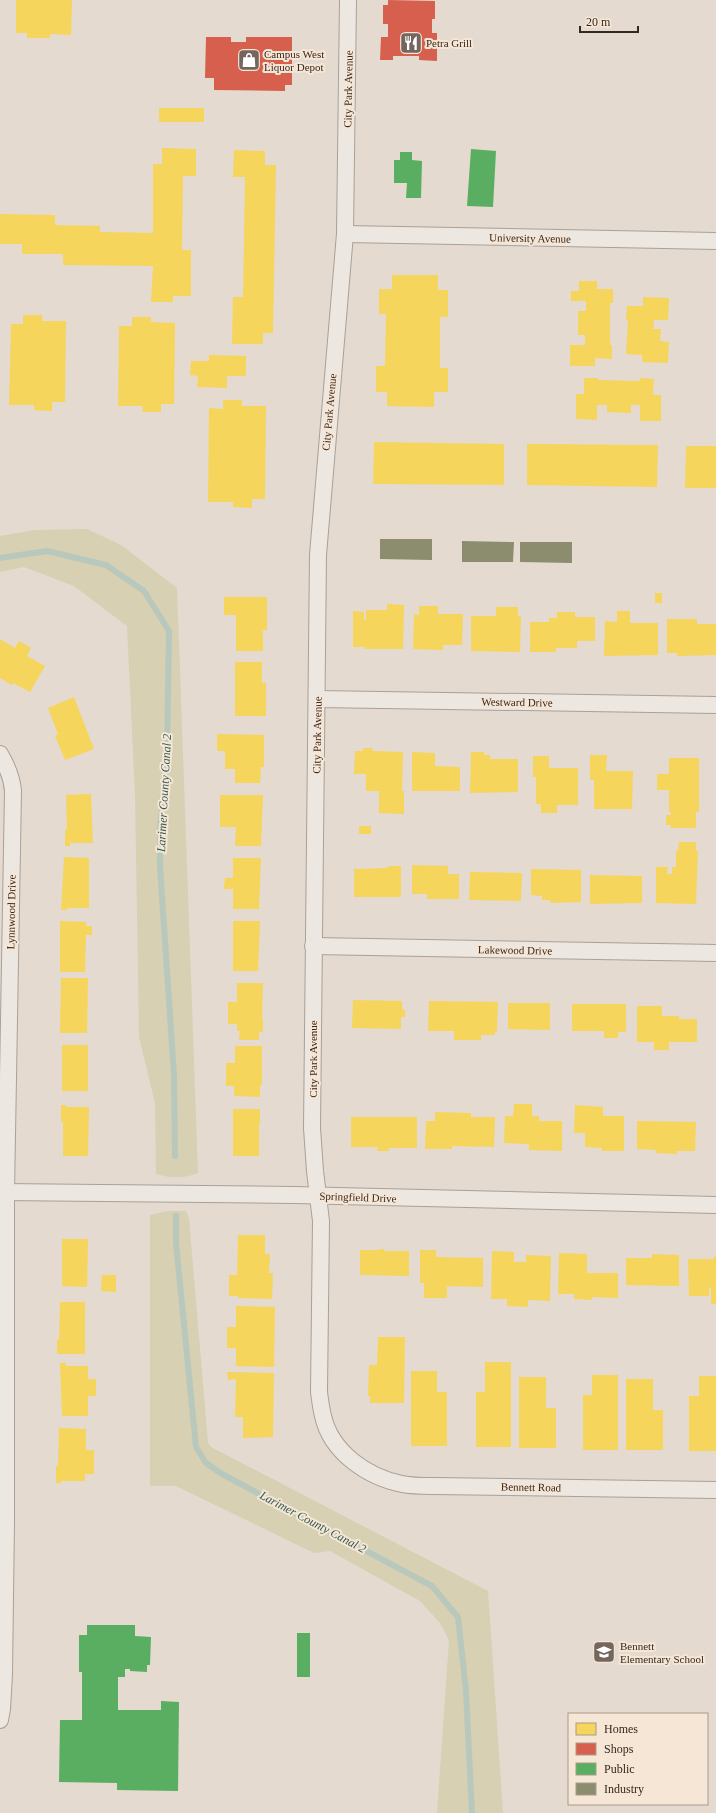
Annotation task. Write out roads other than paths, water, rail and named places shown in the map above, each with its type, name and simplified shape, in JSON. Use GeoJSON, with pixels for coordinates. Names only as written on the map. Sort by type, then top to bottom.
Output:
{"type":"FeatureCollection","features":[{"type":"Feature","properties":{"kind":"street","name":"City Park Avenue"},"geometry":{"type":"LineString","coordinates":[[348,0],[345,234],[318,555],[312,1128],[321,1221],[319,1392],[323,1417],[334,1441],[352,1462]]}},
{"type":"Feature","properties":{"kind":"street","name":"University Avenue"},"geometry":{"type":"LineString","coordinates":[[345,234],[716,241]]}},
{"type":"Feature","properties":{"kind":"street","name":"Westward Drive"},"geometry":{"type":"LineString","coordinates":[[317,699],[716,705]]}},
{"type":"Feature","properties":{"kind":"street","name":"Lynnwood Drive"},"geometry":{"type":"LineString","coordinates":[[0,754],[6,764],[12,782],[13,791],[3,1192],[6,1522],[4,1674],[0,1720]]}},
{"type":"Feature","properties":{"kind":"street","name":"Lakewood Drive"},"geometry":{"type":"LineString","coordinates":[[313,946],[716,953]]}},
{"type":"Feature","properties":{"kind":"street","name":"Springfield Drive"},"geometry":{"type":"LineString","coordinates":[[3,1192],[319,1196],[716,1204]]}},
{"type":"Feature","properties":{"kind":"street","name":"Bennett Road"},"geometry":{"type":"LineString","coordinates":[[352,1462],[375,1476],[402,1484],[432,1486],[716,1490]]}},
{"type":"Feature","properties":{"kind":"waterway","name":"Larimer County Canal 2"},"geometry":{"type":"LineString","coordinates":[[0,558],[47,551],[106,565],[144,591],[169,631],[167,753],[160,829],[160,867],[174,1075],[175,1156]]}},
{"type":"Feature","properties":{"kind":"waterway","name":"Larimer County Canal 2"},"geometry":{"type":"LineString","coordinates":[[176,1216],[176,1243],[196,1447],[206,1463],[222,1474],[432,1586],[458,1617],[466,1691],[472,1813]]}},
{"type":"Feature","properties":{"kind":"place","name":"Petra Grill"},"geometry":{"type":"Point","coordinates":[411,43]}},
{"type":"Feature","properties":{"kind":"place","name":"Campus West Liquor Depot"},"geometry":{"type":"Point","coordinates":[249,60]}},
{"type":"Feature","properties":{"kind":"place","name":"Bennett Elementary School"},"geometry":{"type":"Point","coordinates":[604,1652]}}]}
